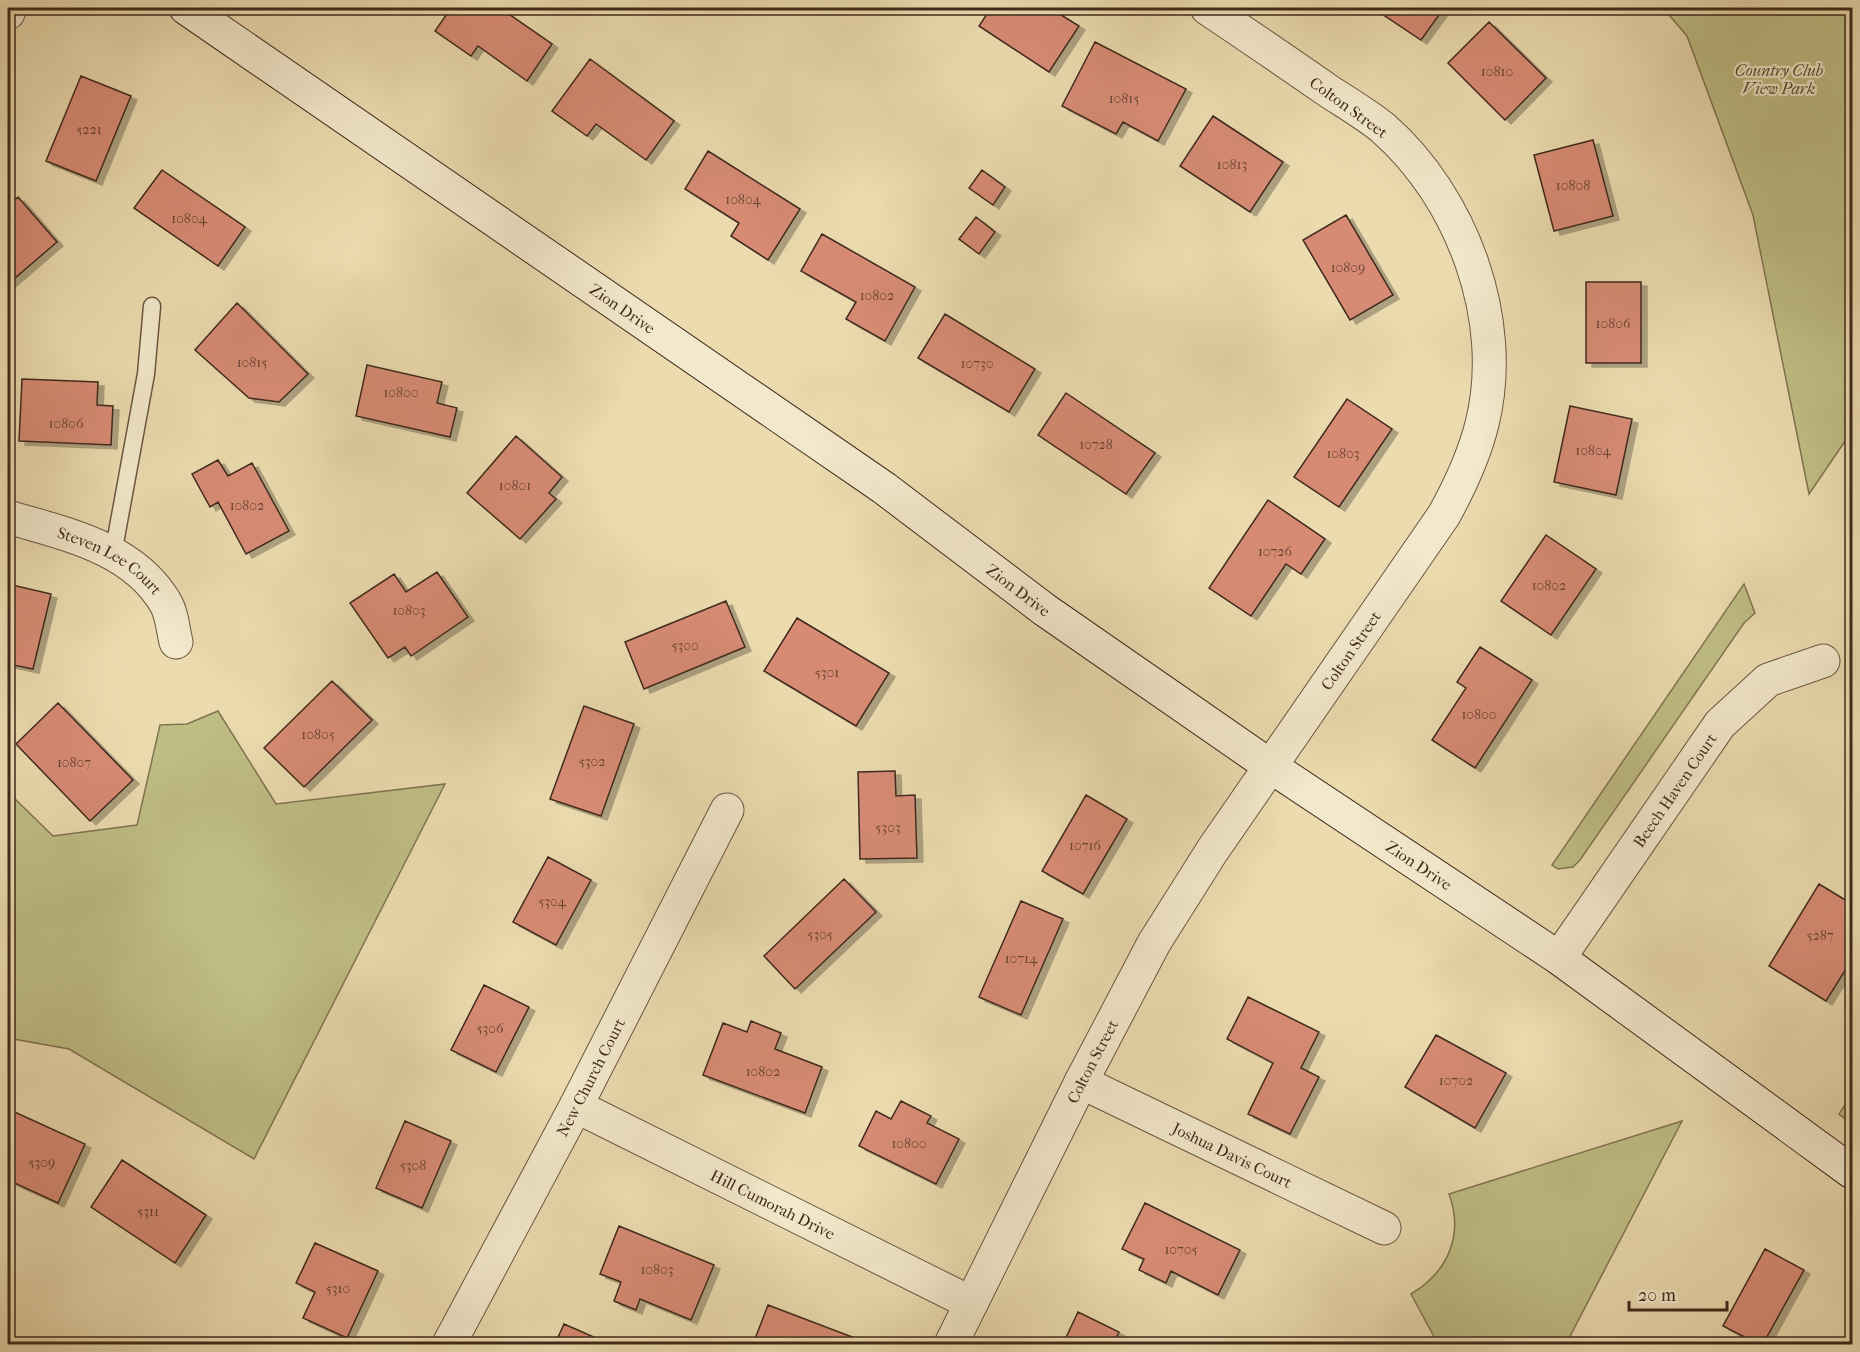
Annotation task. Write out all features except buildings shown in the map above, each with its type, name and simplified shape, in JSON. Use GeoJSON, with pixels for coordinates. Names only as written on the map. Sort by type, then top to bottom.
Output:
{"type":"FeatureCollection","features":[{"type":"Feature","properties":{"kind":"street"},"geometry":{"type":"LineString","coordinates":[[8,13],[10,8]]}},
{"type":"Feature","properties":{"kind":"street","name":"Zion Drive"},"geometry":{"type":"LineString","coordinates":[[186,8],[874,481],[1045,610],[1270,766],[1559,958],[1852,1172]]}},
{"type":"Feature","properties":{"kind":"street","name":"Colton Street"},"geometry":{"type":"LineString","coordinates":[[951,1344],[1081,1082],[1154,943],[1212,851],[1444,515],[1464,479],[1486,404],[1488,337],[1473,263],[1452,213],[1417,163],[1382,128],[1207,8]]}},
{"type":"Feature","properties":{"kind":"street","name":"Steven Lee Court"},"geometry":{"type":"LineString","coordinates":[[8,517],[78,538],[130,562],[166,603],[176,642]]}},
{"type":"Feature","properties":{"kind":"street","name":"Beech Haven Court"},"geometry":{"type":"LineString","coordinates":[[1559,958],[1720,724],[1768,680],[1823,661]]}},
{"type":"Feature","properties":{"kind":"street","name":"New Church Court"},"geometry":{"type":"LineString","coordinates":[[449,1344],[576,1106],[727,810]]}},
{"type":"Feature","properties":{"kind":"street","name":"Joshua Davis Court"},"geometry":{"type":"LineString","coordinates":[[1081,1082],[1384,1228]]}},
{"type":"Feature","properties":{"kind":"street","name":"Hill Cumorah Drive"},"geometry":{"type":"LineString","coordinates":[[576,1106],[970,1303]]}},
{"type":"Feature","properties":{"kind":"lane"},"geometry":{"type":"LineString","coordinates":[[113,554],[146,375],[152,306]]}},
{"type":"Feature","properties":{"kind":"green space","name":"Country Club View Park"},"geometry":{"type":"Polygon","coordinates":[[[1663,8],[1852,8],[1852,431],[1809,494],[1753,215],[1687,36],[1663,8]]]}},
{"type":"Feature","properties":{"kind":"green space"},"geometry":{"type":"Polygon","coordinates":[[[1744,584],[1755,613],[1744,623],[1580,860],[1573,867],[1558,869],[1552,865],[1744,584]]]}},
{"type":"Feature","properties":{"kind":"green space"},"geometry":{"type":"Polygon","coordinates":[[[218,711],[276,804],[445,784],[254,1159],[69,1049],[8,1038],[8,936],[12,935],[10,794],[53,836],[137,825],[160,725],[187,724],[218,711]]]}},
{"type":"Feature","properties":{"kind":"green space"},"geometry":{"type":"Polygon","coordinates":[[[1852,1094],[1852,1124],[1839,1114],[1852,1094]]]}},
{"type":"Feature","properties":{"kind":"green space"},"geometry":{"type":"Polygon","coordinates":[[[1682,1121],[1566,1344],[1438,1344],[1411,1294],[1435,1275],[1450,1251],[1455,1224],[1449,1194],[1682,1121]]]}}]}
